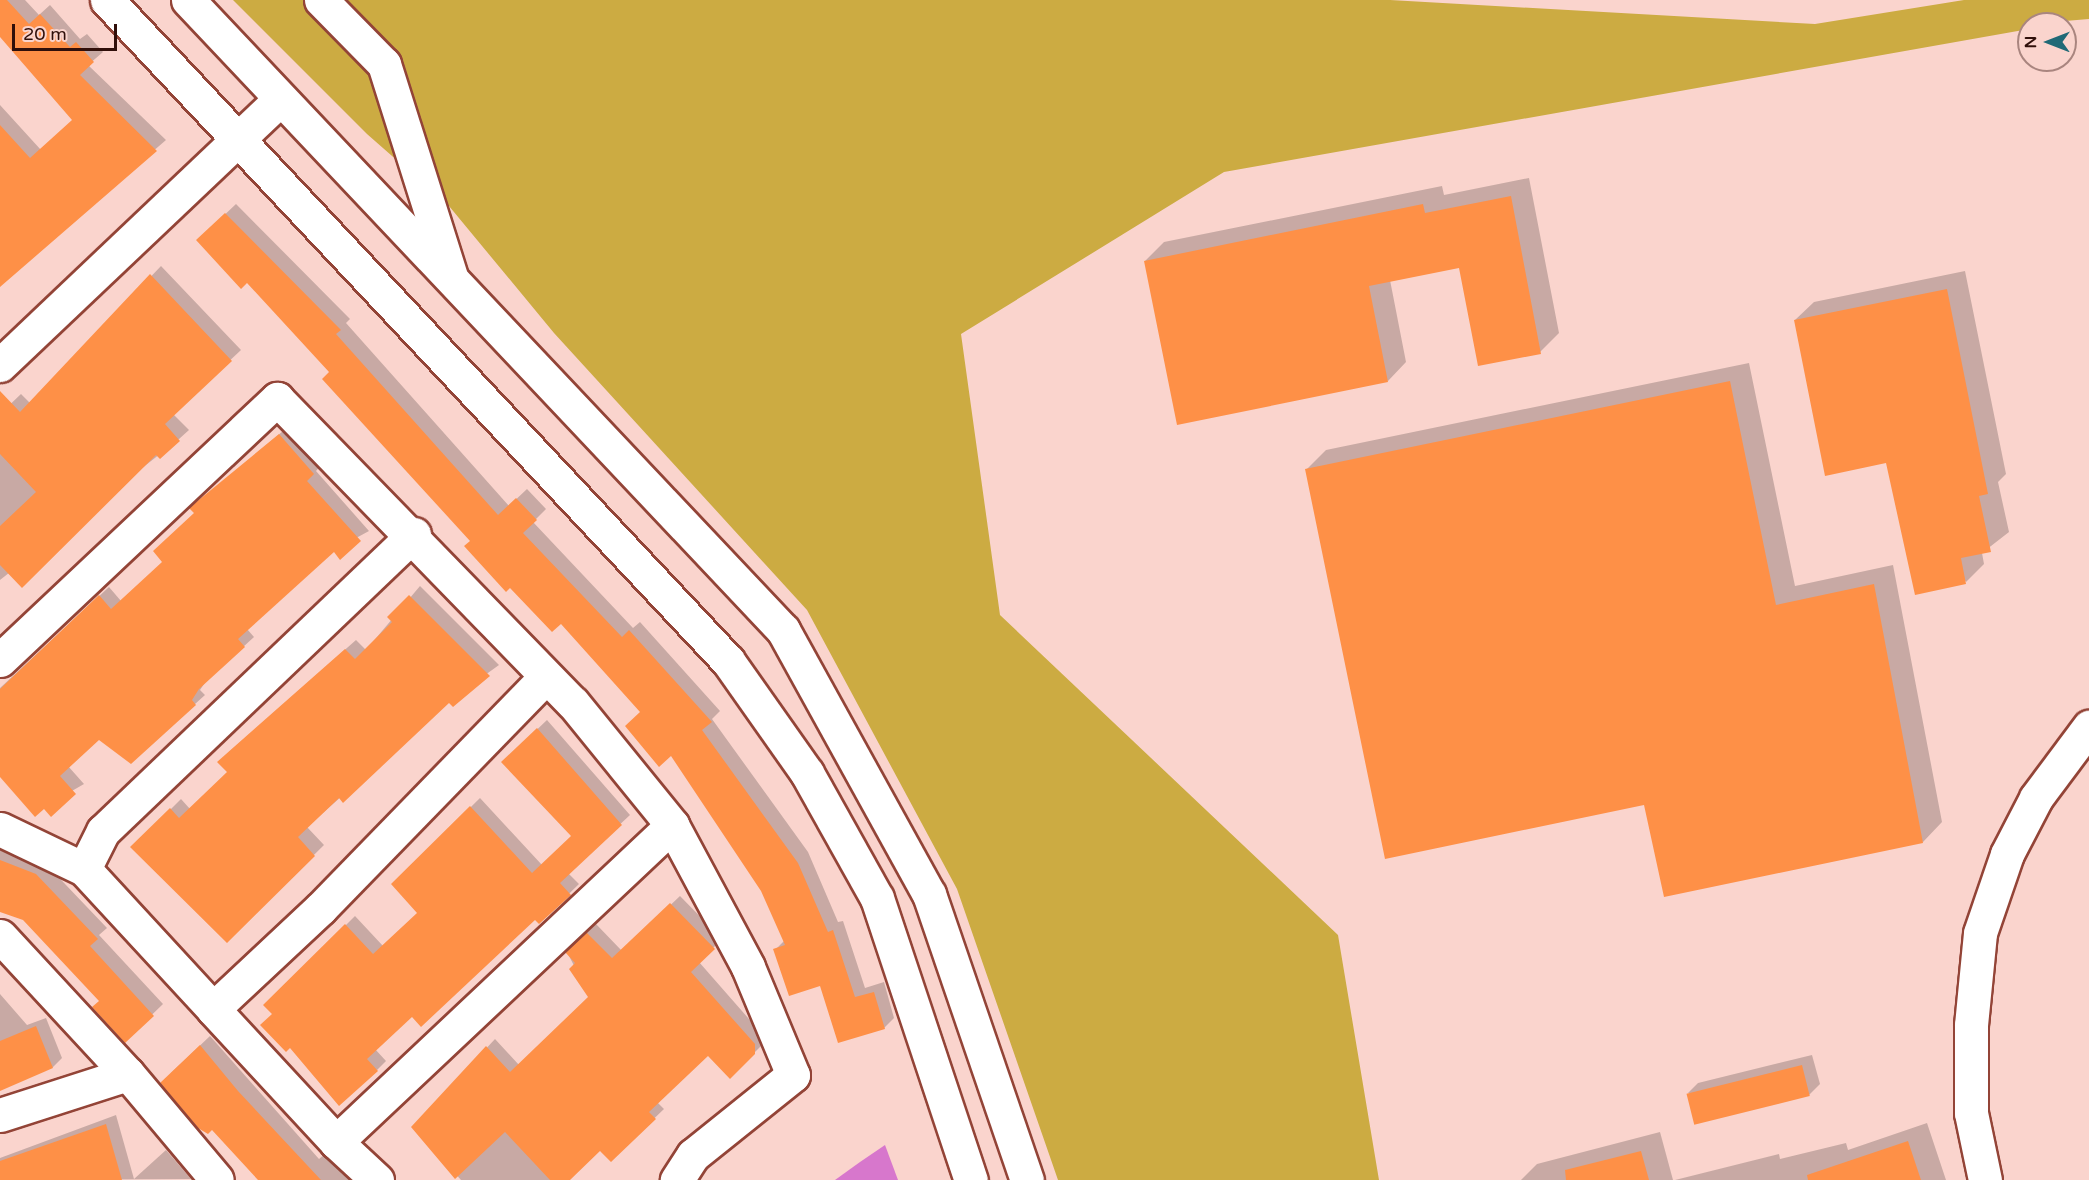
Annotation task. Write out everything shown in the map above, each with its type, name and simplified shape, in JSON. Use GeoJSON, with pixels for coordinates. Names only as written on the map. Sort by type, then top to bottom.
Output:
{"type":"FeatureCollection","features":[{"type":"Feature","properties":{"kind":"street"},"geometry":{"type":"LineString","coordinates":[[107,0],[728,661],[807,773],[877,898],[971,1180]]}},
{"type":"Feature","properties":{"kind":"street"},"geometry":{"type":"LineString","coordinates":[[188,0],[454,286],[783,630],[929,894],[1027,1180]]}},
{"type":"Feature","properties":{"kind":"street"},"geometry":{"type":"LineString","coordinates":[[321,0],[384,64],[454,286]]}},
{"type":"Feature","properties":{"kind":"street"},"geometry":{"type":"LineString","coordinates":[[0,365],[240,141],[280,99]]}},
{"type":"Feature","properties":{"kind":"street"},"geometry":{"type":"LineString","coordinates":[[0,660],[278,399],[414,534],[546,677],[672,825],[748,967],[793,1075],[693,1155],[677,1180]]}},
{"type":"Feature","properties":{"kind":"street"},"geometry":{"type":"LineString","coordinates":[[84,869],[103,831],[414,534]]}},
{"type":"Feature","properties":{"kind":"street"},"geometry":{"type":"LineString","coordinates":[[213,1009],[321,908],[546,677]]}},
{"type":"Feature","properties":{"kind":"street"},"geometry":{"type":"LineString","coordinates":[[1985,1180],[1971,1113],[1971,1025],[1980,933],[2007,854],[2036,798],[2089,727]]}},
{"type":"Feature","properties":{"kind":"street"},"geometry":{"type":"LineString","coordinates":[[336,1142],[672,825]]}},
{"type":"Feature","properties":{"kind":"street"},"geometry":{"type":"LineString","coordinates":[[0,829],[84,869],[336,1142],[377,1180]]}},
{"type":"Feature","properties":{"kind":"street"},"geometry":{"type":"LineString","coordinates":[[0,936],[128,1074],[217,1180]]}},
{"type":"Feature","properties":{"kind":"street"},"geometry":{"type":"LineString","coordinates":[[0,1115],[128,1074]]}},
{"type":"Feature","properties":{"kind":"shaded area"},"geometry":{"type":"Polygon","coordinates":[[[233,0],[1390,0],[1815,24],[1964,0],[2089,0],[2089,19],[2077,20],[2077,12],[2017,12],[2017,31],[1224,172],[961,334],[1000,615],[1338,935],[1379,1180],[1058,1180],[957,889],[807,610],[554,333],[449,206],[367,134],[233,0]]]}},
{"type":"Feature","properties":{"kind":"shaded area"},"geometry":{"type":"Polygon","coordinates":[[[885,1145],[898,1180],[835,1180],[860,1162],[885,1145]]]}},
{"type":"Feature","properties":{"kind":"building"},"geometry":{"type":"Polygon","coordinates":[[[0,0],[7,0],[29,24],[40,14],[70,47],[76,42],[94,62],[80,75],[157,151],[0,287],[0,125],[30,158],[72,120],[0,37],[0,0]]]}},
{"type":"Feature","properties":{"kind":"building"},"geometry":{"type":"Polygon","coordinates":[[[1511,196],[1541,354],[1478,366],[1459,268],[1369,286],[1388,382],[1177,425],[1144,261],[1423,204],[1425,213],[1511,196]]]}},
{"type":"Feature","properties":{"kind":"building"},"geometry":{"type":"Polygon","coordinates":[[[225,213],[341,330],[336,334],[498,515],[516,498],[537,520],[523,533],[622,637],[629,630],[712,722],[702,730],[798,863],[828,932],[833,930],[855,997],[874,992],[885,1029],[838,1043],[820,986],[789,996],[773,949],[785,945],[761,891],[671,756],[659,767],[625,726],[640,712],[561,624],[552,632],[510,588],[506,592],[464,546],[470,541],[322,379],[329,372],[247,283],[241,289],[196,240],[225,213]]]}},
{"type":"Feature","properties":{"kind":"building"},"geometry":{"type":"Polygon","coordinates":[[[150,274],[232,361],[165,424],[180,441],[160,459],[156,455],[22,588],[0,565],[0,526],[36,492],[0,454],[0,391],[20,412],[150,274]]]}},
{"type":"Feature","properties":{"kind":"building"},"geometry":{"type":"Polygon","coordinates":[[[1947,289],[1988,494],[1979,496],[1991,552],[1961,558],[1966,584],[1915,595],[1886,463],[1825,476],[1794,320],[1947,289]]]}},
{"type":"Feature","properties":{"kind":"building"},"geometry":{"type":"Polygon","coordinates":[[[1730,381],[1776,605],[1874,584],[1923,843],[1664,897],[1644,805],[1385,859],[1305,469],[1730,381]]]}},
{"type":"Feature","properties":{"kind":"building"},"geometry":{"type":"Polygon","coordinates":[[[279,434],[314,474],[307,481],[361,541],[340,560],[334,552],[238,639],[245,647],[199,689],[192,700],[196,705],[131,764],[99,740],[60,776],[76,794],[51,817],[44,809],[35,817],[0,777],[0,689],[99,595],[111,609],[162,562],[153,551],[194,513],[189,508],[279,434]]]}},
{"type":"Feature","properties":{"kind":"building"},"geometry":{"type":"Polygon","coordinates":[[[409,595],[490,676],[453,707],[449,703],[343,803],[339,798],[298,837],[315,856],[227,943],[130,847],[170,808],[179,818],[227,772],[217,762],[345,649],[355,659],[392,622],[387,617],[409,595]]]}},
{"type":"Feature","properties":{"kind":"building"},"geometry":{"type":"Polygon","coordinates":[[[537,728],[622,825],[560,883],[571,895],[539,924],[535,920],[421,1027],[412,1017],[367,1059],[378,1071],[339,1106],[290,1048],[286,1052],[260,1025],[272,1014],[263,1005],[345,924],[373,954],[417,913],[391,884],[470,806],[532,873],[571,836],[501,762],[537,728]]]}},
{"type":"Feature","properties":{"kind":"building"},"geometry":{"type":"Polygon","coordinates":[[[0,860],[36,874],[98,939],[90,946],[154,1016],[125,1043],[92,1007],[99,1001],[23,920],[0,912],[0,860]]]}},
{"type":"Feature","properties":{"kind":"building"},"geometry":{"type":"Polygon","coordinates":[[[670,903],[715,949],[691,972],[755,1044],[755,1054],[730,1079],[708,1056],[649,1112],[656,1119],[611,1162],[600,1151],[570,1180],[550,1180],[505,1132],[455,1179],[411,1127],[486,1046],[510,1072],[588,997],[569,969],[575,963],[565,952],[586,932],[612,958],[670,903]]]}},
{"type":"Feature","properties":{"kind":"building"},"geometry":{"type":"Polygon","coordinates":[[[36,1026],[53,1068],[0,1091],[0,1041],[36,1026]]]}},
{"type":"Feature","properties":{"kind":"building"},"geometry":{"type":"Polygon","coordinates":[[[200,1045],[238,1091],[321,1180],[258,1180],[212,1130],[208,1134],[198,1128],[160,1083],[200,1045]]]}},
{"type":"Feature","properties":{"kind":"building"},"geometry":{"type":"Polygon","coordinates":[[[1802,1065],[1810,1096],[1694,1125],[1687,1094],[1802,1065]]]}},
{"type":"Feature","properties":{"kind":"building"},"geometry":{"type":"Polygon","coordinates":[[[106,1124],[122,1180],[0,1180],[0,1161],[106,1124]]]}},
{"type":"Feature","properties":{"kind":"building"},"geometry":{"type":"Polygon","coordinates":[[[1908,1141],[1921,1180],[1808,1180],[1807,1175],[1908,1141]]]}},
{"type":"Feature","properties":{"kind":"building"},"geometry":{"type":"Polygon","coordinates":[[[1641,1151],[1649,1180],[1566,1180],[1565,1170],[1641,1151]]]}}]}
